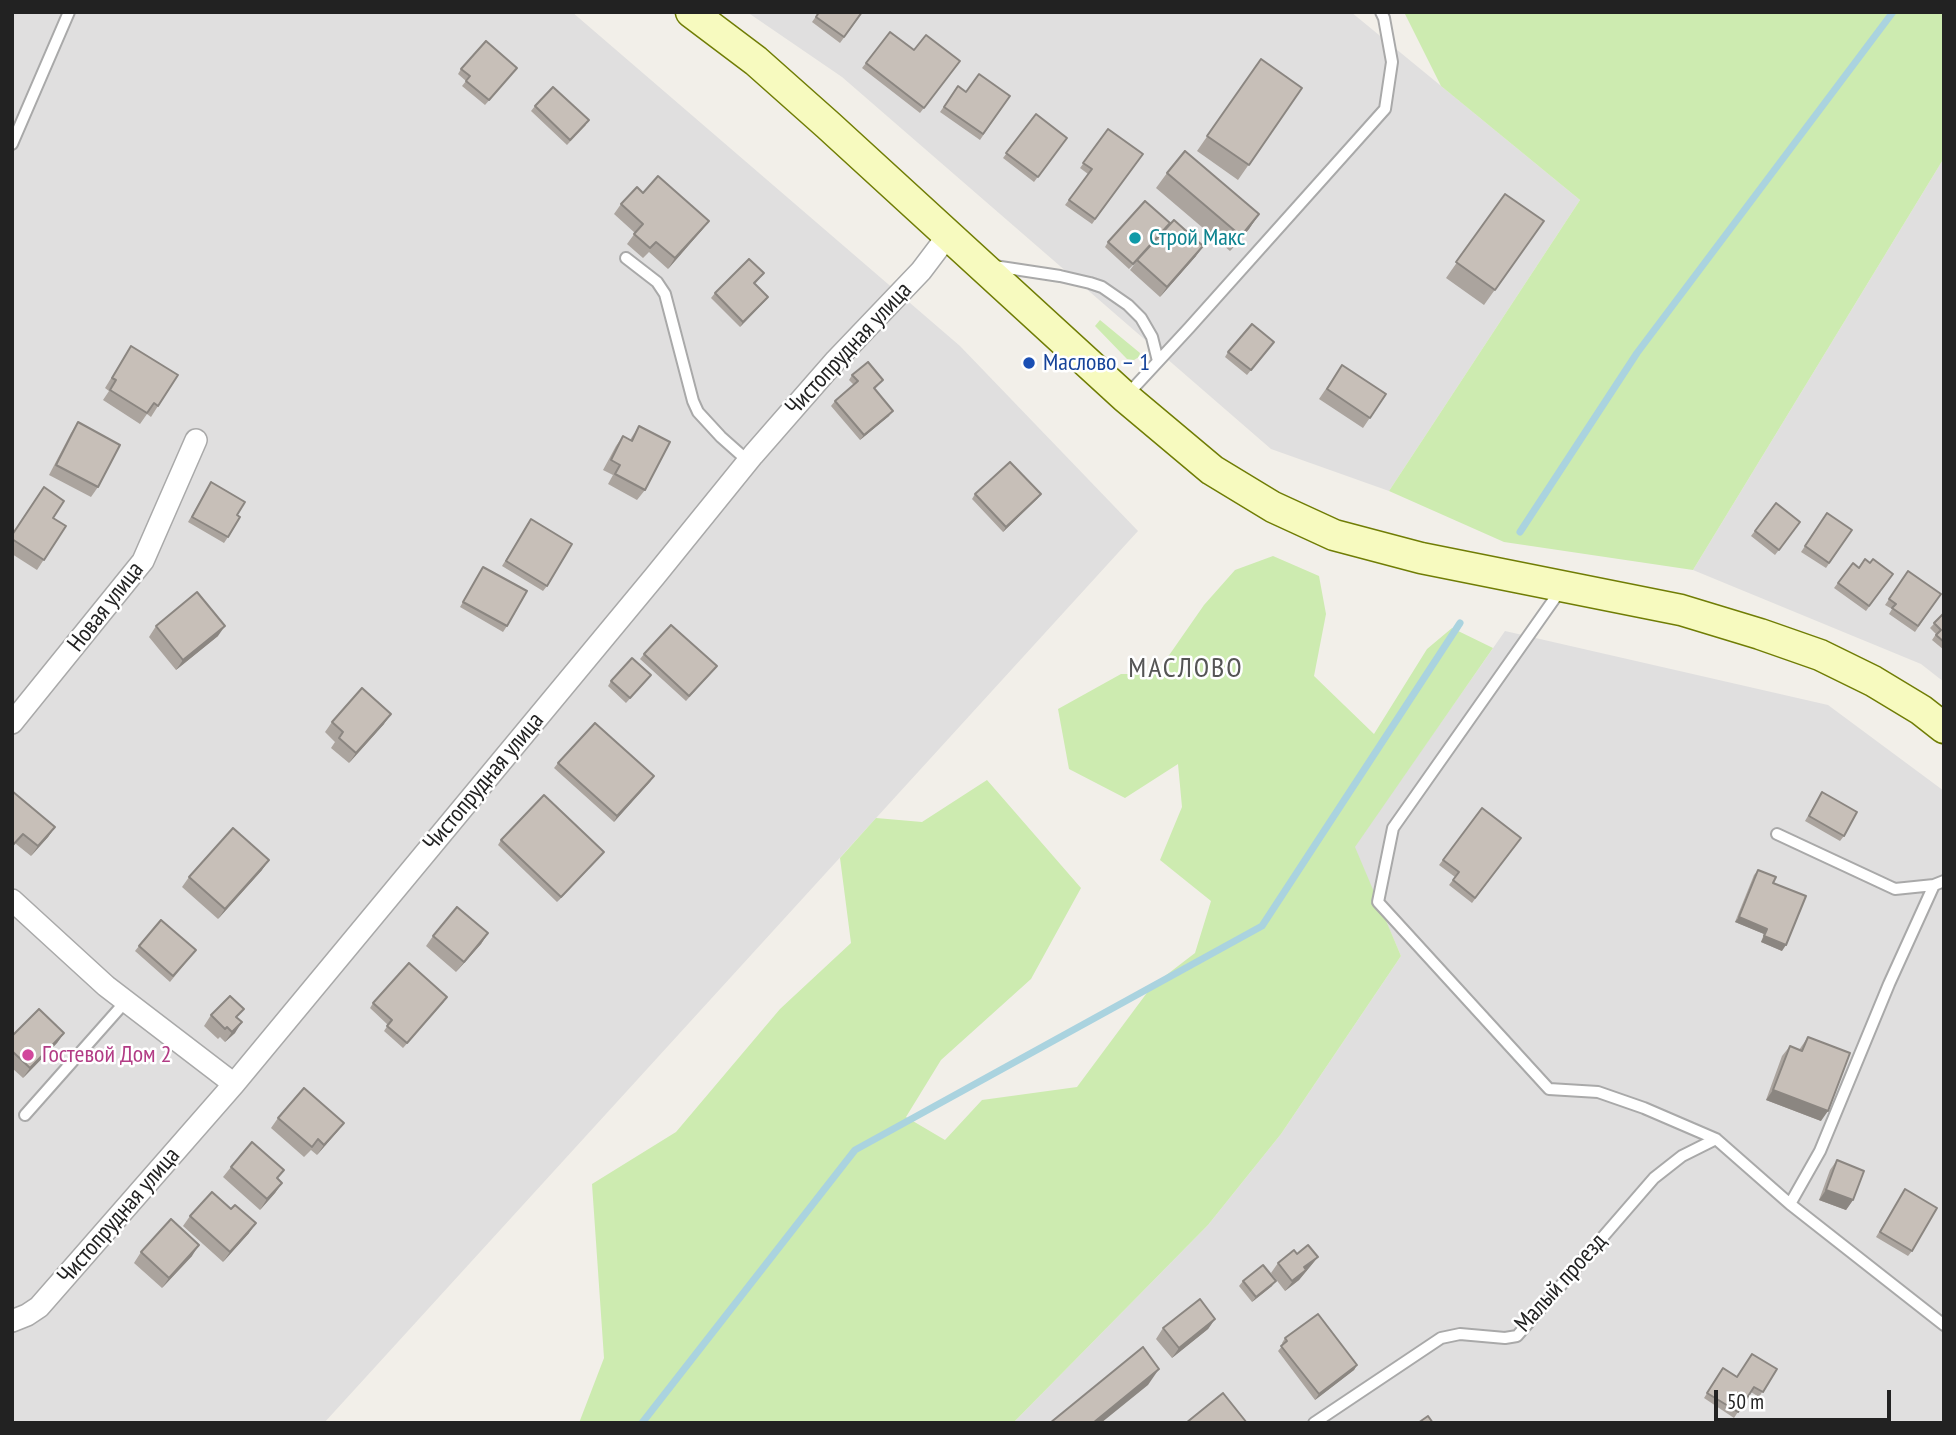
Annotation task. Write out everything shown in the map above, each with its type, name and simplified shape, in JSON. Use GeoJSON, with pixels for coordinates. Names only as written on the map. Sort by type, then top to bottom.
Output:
{"type":"FeatureCollection","features":[{"type":"Feature","properties":{"kind":"main road"},"geometry":{"type":"LineString","coordinates":[[691,12],[756,61],[1125,397],[1212,470],[1273,507],[1334,535],[1421,558],[1681,610],[1760,634],[1820,655],[1873,681],[1921,710],[1944,728]]}},
{"type":"Feature","properties":{"kind":"street","name":"Чистопрудная улица"},"geometry":{"type":"LineString","coordinates":[[12,1321],[39,1307],[234,1084],[748,461],[836,360],[921,271],[949,234]]}},
{"type":"Feature","properties":{"kind":"street","name":"Новая улица"},"geometry":{"type":"LineString","coordinates":[[12,723],[143,561],[196,440]]}},
{"type":"Feature","properties":{"kind":"street"},"geometry":{"type":"LineString","coordinates":[[12,900],[106,986],[234,1084]]}},
{"type":"Feature","properties":{"kind":"lane"},"geometry":{"type":"LineString","coordinates":[[12,144],[69,12]]}},
{"type":"Feature","properties":{"kind":"lane"},"geometry":{"type":"LineString","coordinates":[[1125,397],[1385,109],[1392,62],[1381,12]]}},
{"type":"Feature","properties":{"kind":"lane"},"geometry":{"type":"LineString","coordinates":[[626,258],[657,282],[665,294],[698,412],[748,461]]}},
{"type":"Feature","properties":{"kind":"lane"},"geometry":{"type":"LineString","coordinates":[[982,264],[1060,276],[1102,288],[1128,305],[1140,318],[1152,337],[1158,361]]}},
{"type":"Feature","properties":{"kind":"lane"},"geometry":{"type":"LineString","coordinates":[[1563,586],[1393,828],[1378,902],[1549,1089],[1598,1092],[1644,1108],[1716,1139],[1790,1204],[1944,1325]]}},
{"type":"Feature","properties":{"kind":"lane"},"geometry":{"type":"LineString","coordinates":[[1777,834],[1890,887],[1900,889],[1939,883]]}},
{"type":"Feature","properties":{"kind":"lane"},"geometry":{"type":"LineString","coordinates":[[1790,1204],[1819,1151],[1889,984],[1939,883]]}},
{"type":"Feature","properties":{"kind":"lane"},"geometry":{"type":"LineString","coordinates":[[25,1115],[126,1001]]}},
{"type":"Feature","properties":{"kind":"lane","name":"Малый проезд"},"geometry":{"type":"LineString","coordinates":[[1314,1423],[1441,1338],[1461,1334],[1505,1338],[1518,1335],[1654,1178],[1682,1156],[1716,1139]]}},
{"type":"Feature","properties":{"kind":"shaded area"},"geometry":{"type":"Polygon","coordinates":[[[12,12],[572,12],[960,346],[1138,531],[324,1423],[12,1423],[12,12]]]}},
{"type":"Feature","properties":{"kind":"shaded area"},"geometry":{"type":"Polygon","coordinates":[[[747,12],[1351,12],[1580,200],[1389,491],[1271,449],[842,77],[747,12]]]}},
{"type":"Feature","properties":{"kind":"shaded area"},"geometry":{"type":"Polygon","coordinates":[[[1944,158],[1944,682],[1921,664],[1693,570],[1944,158]]]}},
{"type":"Feature","properties":{"kind":"shaded area"},"geometry":{"type":"Polygon","coordinates":[[[1505,631],[1828,705],[1944,791],[1944,1423],[1013,1423],[1208,1225],[1281,1134],[1401,956],[1354,847],[1505,631]]]}},
{"type":"Feature","properties":{"kind":"green space"},"geometry":{"type":"Polygon","coordinates":[[[1404,12],[1944,12],[1944,158],[1693,570],[1504,542],[1389,491],[1580,200],[1441,86],[1404,12]]]}},
{"type":"Feature","properties":{"kind":"green space"},"geometry":{"type":"Polygon","coordinates":[[[1100,320],[1140,353],[1139,357],[1134,360],[1127,359],[1095,326],[1100,320]]]}},
{"type":"Feature","properties":{"kind":"green space"},"geometry":{"type":"Polygon","coordinates":[[[1273,556],[1319,576],[1326,614],[1314,676],[1374,734],[1427,649],[1452,628],[1493,648],[1355,847],[1401,956],[1281,1134],[1208,1225],[1013,1423],[579,1423],[604,1358],[592,1184],[676,1132],[780,1009],[851,943],[840,858],[876,818],[922,822],[987,780],[1081,888],[1031,979],[941,1060],[906,1117],[945,1140],[982,1100],[1077,1087],[1152,986],[1195,953],[1211,901],[1160,860],[1182,807],[1178,764],[1125,798],[1069,769],[1058,709],[1121,674],[1156,674],[1204,605],[1235,570],[1273,556]]]}},
{"type":"Feature","properties":{"kind":"building"},"geometry":{"type":"Polygon","coordinates":[[[819,12],[862,12],[844,37],[816,17],[819,12]]]}},
{"type":"Feature","properties":{"kind":"building"},"geometry":{"type":"Polygon","coordinates":[[[890,32],[914,50],[926,35],[960,61],[924,108],[866,63],[890,32]]]}},
{"type":"Feature","properties":{"kind":"building"},"geometry":{"type":"Polygon","coordinates":[[[486,41],[517,68],[489,100],[466,81],[470,76],[461,69],[486,41]]]}},
{"type":"Feature","properties":{"kind":"building"},"geometry":{"type":"Polygon","coordinates":[[[1261,59],[1302,88],[1249,165],[1207,136],[1261,59]]]}},
{"type":"Feature","properties":{"kind":"building"},"geometry":{"type":"Polygon","coordinates":[[[979,74],[1010,96],[983,134],[944,107],[958,86],[966,92],[979,74]]]}},
{"type":"Feature","properties":{"kind":"building"},"geometry":{"type":"Polygon","coordinates":[[[553,87],[589,120],[570,140],[535,106],[553,87]]]}},
{"type":"Feature","properties":{"kind":"building"},"geometry":{"type":"Polygon","coordinates":[[[1036,114],[1067,138],[1038,177],[1006,153],[1036,114]]]}},
{"type":"Feature","properties":{"kind":"building"},"geometry":{"type":"Polygon","coordinates":[[[1108,129],[1143,154],[1095,219],[1069,200],[1092,169],[1083,163],[1108,129]]]}},
{"type":"Feature","properties":{"kind":"building"},"geometry":{"type":"Polygon","coordinates":[[[1185,151],[1259,214],[1241,236],[1167,173],[1185,151]]]}},
{"type":"Feature","properties":{"kind":"building"},"geometry":{"type":"Polygon","coordinates":[[[658,176],[709,221],[675,258],[656,242],[650,248],[634,234],[643,224],[621,204],[637,187],[643,193],[658,176]]]}},
{"type":"Feature","properties":{"kind":"building"},"geometry":{"type":"Polygon","coordinates":[[[1505,194],[1544,221],[1495,290],[1456,262],[1505,194]]]}},
{"type":"Feature","properties":{"kind":"building","name":"Строй Макс"},"geometry":{"type":"Polygon","coordinates":[[[1145,201],[1170,223],[1133,264],[1108,242],[1145,201]]]}},
{"type":"Feature","properties":{"kind":"building","name":"Строй Макс"},"geometry":{"type":"Polygon","coordinates":[[[1174,220],[1203,246],[1167,287],[1137,260],[1174,220]]]}},
{"type":"Feature","properties":{"kind":"building"},"geometry":{"type":"Polygon","coordinates":[[[749,259],[764,273],[754,283],[768,297],[743,322],[715,293],[749,259]]]}},
{"type":"Feature","properties":{"kind":"building"},"geometry":{"type":"Polygon","coordinates":[[[1252,324],[1274,342],[1251,370],[1228,352],[1252,324]]]}},
{"type":"Feature","properties":{"kind":"building"},"geometry":{"type":"Polygon","coordinates":[[[131,346],[178,375],[158,406],[154,403],[147,413],[110,390],[116,380],[112,378],[131,346]]]}},
{"type":"Feature","properties":{"kind":"building"},"geometry":{"type":"Polygon","coordinates":[[[868,362],[883,380],[874,388],[893,411],[864,435],[835,401],[858,381],[852,375],[868,362]]]}},
{"type":"Feature","properties":{"kind":"building"},"geometry":{"type":"Polygon","coordinates":[[[1342,365],[1386,394],[1370,418],[1327,389],[1342,365]]]}},
{"type":"Feature","properties":{"kind":"building"},"geometry":{"type":"Polygon","coordinates":[[[78,422],[120,445],[98,487],[56,465],[78,422]]]}},
{"type":"Feature","properties":{"kind":"building"},"geometry":{"type":"Polygon","coordinates":[[[639,426],[670,442],[645,490],[615,474],[620,465],[611,460],[623,436],[632,441],[639,426]]]}},
{"type":"Feature","properties":{"kind":"building"},"geometry":{"type":"Polygon","coordinates":[[[1010,462],[1041,494],[1006,527],[975,494],[1010,462]]]}},
{"type":"Feature","properties":{"kind":"building"},"geometry":{"type":"Polygon","coordinates":[[[211,482],[245,502],[228,537],[192,517],[211,482]]]}},
{"type":"Feature","properties":{"kind":"building"},"geometry":{"type":"Polygon","coordinates":[[[44,487],[64,501],[53,518],[66,526],[44,560],[12,539],[12,535],[44,487]]]}},
{"type":"Feature","properties":{"kind":"building"},"geometry":{"type":"Polygon","coordinates":[[[1776,503],[1800,522],[1779,550],[1755,531],[1776,503]]]}},
{"type":"Feature","properties":{"kind":"building"},"geometry":{"type":"Polygon","coordinates":[[[1827,513],[1852,530],[1829,563],[1805,546],[1827,513]]]}},
{"type":"Feature","properties":{"kind":"building"},"geometry":{"type":"Polygon","coordinates":[[[531,519],[572,544],[547,586],[506,561],[531,519]]]}},
{"type":"Feature","properties":{"kind":"building"},"geometry":{"type":"Polygon","coordinates":[[[1865,559],[1870,563],[1873,559],[1893,574],[1869,606],[1838,583],[1853,563],[1859,568],[1865,559]]]}},
{"type":"Feature","properties":{"kind":"building"},"geometry":{"type":"Polygon","coordinates":[[[483,567],[527,591],[507,626],[463,602],[483,567]]]}},
{"type":"Feature","properties":{"kind":"building"},"geometry":{"type":"Polygon","coordinates":[[[1908,571],[1941,594],[1918,626],[1892,608],[1896,604],[1889,599],[1908,571]]]}},
{"type":"Feature","properties":{"kind":"building"},"geometry":{"type":"Polygon","coordinates":[[[197,592],[225,626],[183,660],[156,626],[197,592]]]}},
{"type":"Feature","properties":{"kind":"building"},"geometry":{"type":"Polygon","coordinates":[[[1944,613],[1944,642],[1936,635],[1941,630],[1934,623],[1944,613]]]}},
{"type":"Feature","properties":{"kind":"building"},"geometry":{"type":"Polygon","coordinates":[[[671,625],[717,666],[689,696],[644,654],[671,625]]]}},
{"type":"Feature","properties":{"kind":"building"},"geometry":{"type":"Polygon","coordinates":[[[632,658],[651,675],[630,698],[611,681],[632,658]]]}},
{"type":"Feature","properties":{"kind":"building"},"geometry":{"type":"Polygon","coordinates":[[[362,688],[391,714],[356,753],[339,738],[343,732],[332,722],[362,688]]]}},
{"type":"Feature","properties":{"kind":"building"},"geometry":{"type":"Polygon","coordinates":[[[595,723],[654,776],[617,816],[558,763],[595,723]]]}},
{"type":"Feature","properties":{"kind":"building"},"geometry":{"type":"Polygon","coordinates":[[[12,791],[55,827],[38,846],[23,834],[12,846],[12,791]]]}},
{"type":"Feature","properties":{"kind":"building"},"geometry":{"type":"Polygon","coordinates":[[[1822,792],[1857,812],[1844,836],[1809,816],[1822,792]]]}},
{"type":"Feature","properties":{"kind":"building"},"geometry":{"type":"Polygon","coordinates":[[[544,795],[604,852],[561,897],[501,840],[544,795]]]}},
{"type":"Feature","properties":{"kind":"building"},"geometry":{"type":"Polygon","coordinates":[[[1482,808],[1521,838],[1475,898],[1453,880],[1459,872],[1443,860],[1482,808]]]}},
{"type":"Feature","properties":{"kind":"building"},"geometry":{"type":"Polygon","coordinates":[[[233,828],[269,860],[225,909],[189,877],[233,828]]]}},
{"type":"Feature","properties":{"kind":"building"},"geometry":{"type":"Polygon","coordinates":[[[1758,870],[1776,877],[1773,883],[1806,896],[1786,945],[1764,936],[1767,929],[1739,917],[1758,870]]]}},
{"type":"Feature","properties":{"kind":"building"},"geometry":{"type":"Polygon","coordinates":[[[457,907],[488,933],[464,962],[433,936],[457,907]]]}},
{"type":"Feature","properties":{"kind":"building"},"geometry":{"type":"Polygon","coordinates":[[[161,920],[196,950],[173,976],[139,946],[161,920]]]}},
{"type":"Feature","properties":{"kind":"building"},"geometry":{"type":"Polygon","coordinates":[[[409,963],[447,997],[407,1043],[387,1026],[392,1020],[373,1003],[409,963]]]}},
{"type":"Feature","properties":{"kind":"building"},"geometry":{"type":"Polygon","coordinates":[[[230,996],[244,1009],[236,1017],[242,1022],[232,1032],[211,1015],[230,996]]]}},
{"type":"Feature","properties":{"kind":"building","name":"Гостевой Дом 2"},"geometry":{"type":"Polygon","coordinates":[[[39,1009],[64,1033],[30,1068],[12,1051],[12,1036],[39,1009]]]}},
{"type":"Feature","properties":{"kind":"building"},"geometry":{"type":"Polygon","coordinates":[[[1808,1037],[1850,1053],[1828,1111],[1773,1090],[1790,1046],[1802,1051],[1808,1037]]]}},
{"type":"Feature","properties":{"kind":"building"},"geometry":{"type":"Polygon","coordinates":[[[304,1088],[344,1123],[324,1145],[318,1139],[312,1147],[278,1118],[304,1088]]]}},
{"type":"Feature","properties":{"kind":"building"},"geometry":{"type":"Polygon","coordinates":[[[252,1142],[284,1170],[277,1178],[282,1183],[267,1199],[231,1167],[252,1142]]]}},
{"type":"Feature","properties":{"kind":"building"},"geometry":{"type":"Polygon","coordinates":[[[1837,1160],[1864,1171],[1853,1200],[1826,1190],[1837,1160]]]}},
{"type":"Feature","properties":{"kind":"building"},"geometry":{"type":"Polygon","coordinates":[[[1905,1189],[1937,1208],[1912,1251],[1880,1232],[1905,1189]]]}},
{"type":"Feature","properties":{"kind":"building"},"geometry":{"type":"Polygon","coordinates":[[[212,1192],[231,1209],[235,1205],[256,1223],[230,1252],[190,1216],[212,1192]]]}},
{"type":"Feature","properties":{"kind":"building"},"geometry":{"type":"Polygon","coordinates":[[[171,1219],[199,1245],[169,1278],[141,1252],[171,1219]]]}},
{"type":"Feature","properties":{"kind":"building"},"geometry":{"type":"Polygon","coordinates":[[[1308,1245],[1318,1257],[1304,1267],[1306,1270],[1292,1281],[1278,1263],[1294,1250],[1297,1254],[1308,1245]]]}},
{"type":"Feature","properties":{"kind":"building"},"geometry":{"type":"Polygon","coordinates":[[[1263,1265],[1276,1281],[1256,1297],[1243,1281],[1263,1265]]]}},
{"type":"Feature","properties":{"kind":"building"},"geometry":{"type":"Polygon","coordinates":[[[1200,1299],[1215,1319],[1179,1348],[1163,1328],[1200,1299]]]}},
{"type":"Feature","properties":{"kind":"building"},"geometry":{"type":"Polygon","coordinates":[[[1318,1314],[1357,1365],[1319,1394],[1281,1346],[1287,1341],[1285,1338],[1318,1314]]]}},
{"type":"Feature","properties":{"kind":"building"},"geometry":{"type":"Polygon","coordinates":[[[1143,1347],[1159,1369],[1093,1423],[1050,1423],[1143,1347]]]}},
{"type":"Feature","properties":{"kind":"building"},"geometry":{"type":"Polygon","coordinates":[[[1752,1354],[1777,1369],[1763,1392],[1754,1387],[1738,1412],[1707,1393],[1723,1368],[1737,1377],[1752,1354]]]}},
{"type":"Feature","properties":{"kind":"building"},"geometry":{"type":"Polygon","coordinates":[[[1223,1393],[1247,1423],[1186,1423],[1223,1393]]]}},
{"type":"Feature","properties":{"kind":"building"},"geometry":{"type":"Polygon","coordinates":[[[1428,1416],[1433,1423],[1418,1423],[1428,1416]]]}},
{"type":"Feature","properties":{"kind":"waterway"},"geometry":{"type":"LineString","coordinates":[[1520,532],[1637,353],[1893,12]]}},
{"type":"Feature","properties":{"kind":"waterway"},"geometry":{"type":"LineString","coordinates":[[642,1423],[855,1150],[1262,926],[1460,623]]}},
{"type":"Feature","properties":{"kind":"place","name":"Строй Макс"},"geometry":{"type":"Point","coordinates":[1135,238]}},
{"type":"Feature","properties":{"kind":"place","name":"Маслово – 1"},"geometry":{"type":"Point","coordinates":[1029,363]}},
{"type":"Feature","properties":{"kind":"place","name":"Гостевой Дом 2"},"geometry":{"type":"Point","coordinates":[28,1055]}},
{"type":"Feature","properties":{"kind":"district","name":"МАСЛОВО"},"geometry":{"type":"Point","coordinates":[1186,669]}}]}
